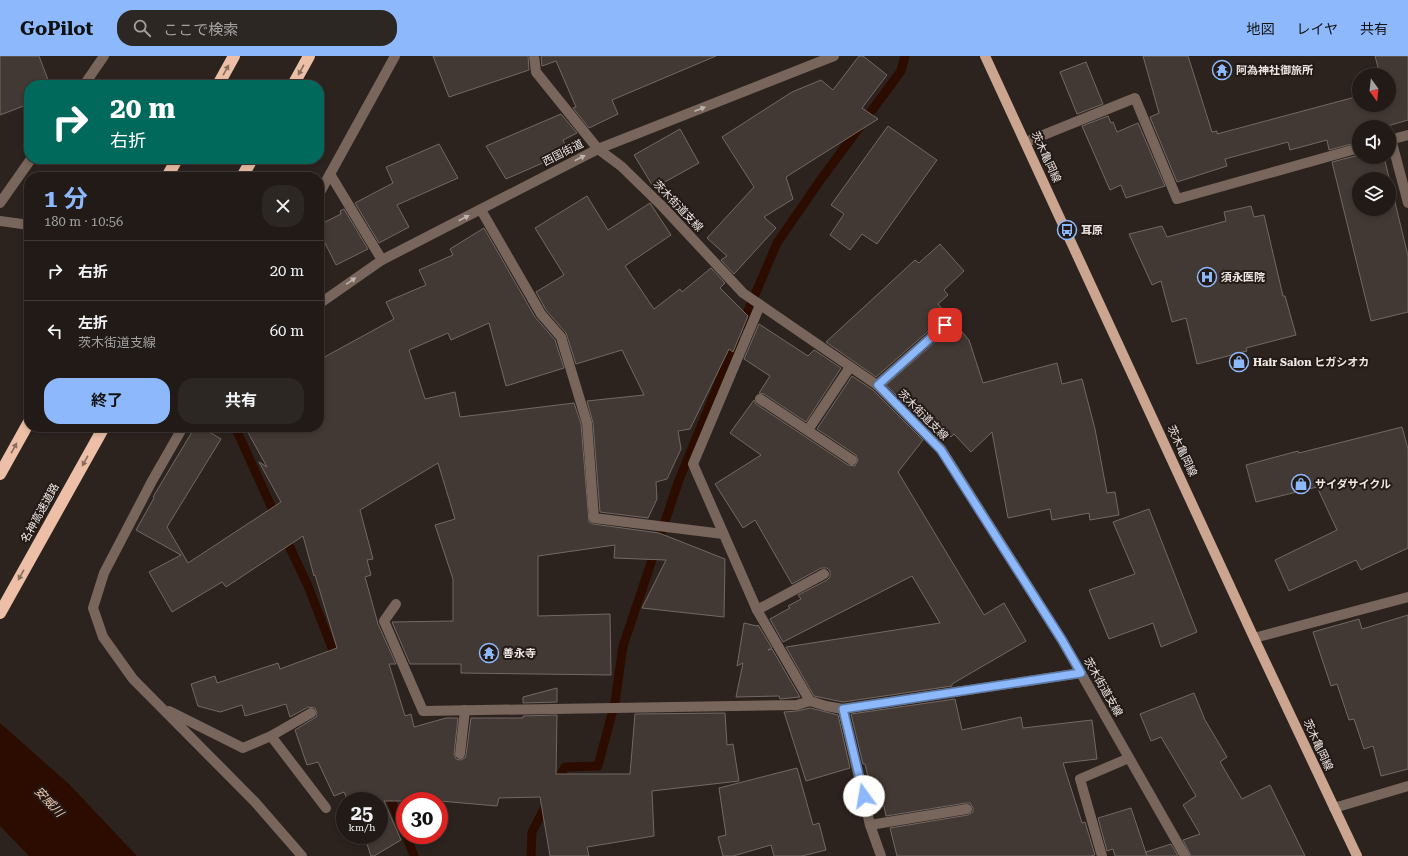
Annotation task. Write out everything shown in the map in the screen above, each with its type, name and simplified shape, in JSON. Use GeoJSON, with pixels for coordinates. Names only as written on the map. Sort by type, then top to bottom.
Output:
{"type":"FeatureCollection","features":[{"type":"Feature","properties":{"kind":"highway"},"geometry":{"type":"LineString","coordinates":[[221,80],[234,56]]}},
{"type":"Feature","properties":{"kind":"highway"},"geometry":{"type":"LineString","coordinates":[[296,80],[309,56]]}},
{"type":"Feature","properties":{"kind":"highway"},"geometry":{"type":"LineString","coordinates":[[0,474],[24,431]]}},
{"type":"Feature","properties":{"kind":"highway","name":"名神高速道路"},"geometry":{"type":"LineString","coordinates":[[0,612],[101,432]]}},
{"type":"Feature","properties":{"kind":"main road","name":"茨木亀岡線"},"geometry":{"type":"LineString","coordinates":[[985,56],[1254,638],[1357,856]]}},
{"type":"Feature","properties":{"kind":"street"},"geometry":{"type":"LineString","coordinates":[[87,80],[104,56]]}},
{"type":"Feature","properties":{"kind":"street"},"geometry":{"type":"LineString","coordinates":[[324,185],[394,56]]}},
{"type":"Feature","properties":{"kind":"street","name":"茨木街道支線"},"geometry":{"type":"LineString","coordinates":[[534,56],[536,72],[598,149],[621,166],[662,206],[743,293],[878,385],[941,450],[1058,633],[1185,856]]}},
{"type":"Feature","properties":{"kind":"street","name":"西国街道"},"geometry":{"type":"LineString","coordinates":[[324,301],[382,260],[598,149],[834,56]]}},
{"type":"Feature","properties":{"kind":"street"},"geometry":{"type":"LineString","coordinates":[[1026,142],[1136,98],[1176,198],[1352,150]]}},
{"type":"Feature","properties":{"kind":"street"},"geometry":{"type":"LineString","coordinates":[[1396,138],[1408,135]]}},
{"type":"Feature","properties":{"kind":"street"},"geometry":{"type":"LineString","coordinates":[[1396,161],[1408,203]]}},
{"type":"Feature","properties":{"kind":"street"},"geometry":{"type":"LineString","coordinates":[[0,203],[27,164]]}},
{"type":"Feature","properties":{"kind":"street"},"geometry":{"type":"LineString","coordinates":[[330,174],[382,260]]}},
{"type":"Feature","properties":{"kind":"street"},"geometry":{"type":"LineString","coordinates":[[481,210],[541,314],[561,337],[587,423],[594,518],[723,534]]}},
{"type":"Feature","properties":{"kind":"street"},"geometry":{"type":"LineString","coordinates":[[0,221],[24,224]]}},
{"type":"Feature","properties":{"kind":"street"},"geometry":{"type":"LineString","coordinates":[[760,305],[693,464],[757,610],[810,700],[826,706],[843,709],[1081,673]]}},
{"type":"Feature","properties":{"kind":"street"},"geometry":{"type":"LineString","coordinates":[[878,385],[945,325]]}},
{"type":"Feature","properties":{"kind":"street"},"geometry":{"type":"LineString","coordinates":[[808,430],[850,367]]}},
{"type":"Feature","properties":{"kind":"street"},"geometry":{"type":"LineString","coordinates":[[760,399],[852,460]]}},
{"type":"Feature","properties":{"kind":"street"},"geometry":{"type":"LineString","coordinates":[[180,432],[152,481],[104,573],[94,608],[103,637],[133,679],[255,802],[302,856]]}},
{"type":"Feature","properties":{"kind":"street"},"geometry":{"type":"LineString","coordinates":[[757,610],[824,574]]}},
{"type":"Feature","properties":{"kind":"street"},"geometry":{"type":"LineString","coordinates":[[1254,638],[1408,596]]}},
{"type":"Feature","properties":{"kind":"street"},"geometry":{"type":"LineString","coordinates":[[396,604],[384,621],[423,711],[797,705],[810,700]]}},
{"type":"Feature","properties":{"kind":"street"},"geometry":{"type":"LineString","coordinates":[[161,707],[243,748],[271,736],[311,713]]}},
{"type":"Feature","properties":{"kind":"street"},"geometry":{"type":"LineString","coordinates":[[843,709],[870,825],[881,856]]}},
{"type":"Feature","properties":{"kind":"street"},"geometry":{"type":"LineString","coordinates":[[460,754],[465,710]]}},
{"type":"Feature","properties":{"kind":"street"},"geometry":{"type":"LineString","coordinates":[[271,736],[326,808]]}},
{"type":"Feature","properties":{"kind":"street"},"geometry":{"type":"LineString","coordinates":[[1102,856],[1080,779],[1130,758]]}},
{"type":"Feature","properties":{"kind":"street"},"geometry":{"type":"LineString","coordinates":[[1334,808],[1408,786]]}},
{"type":"Feature","properties":{"kind":"street"},"geometry":{"type":"LineString","coordinates":[[870,825],[967,809]]}},
{"type":"Feature","properties":{"kind":"water","name":"安威川"},"geometry":{"type":"Polygon","coordinates":[[[0,723],[69,784],[137,856],[29,856],[0,826],[0,723]]]}},
{"type":"Feature","properties":{"kind":"building"},"geometry":{"type":"Polygon","coordinates":[[[0,56],[39,56],[48,80],[24,80],[24,106],[0,115],[0,56]]]}},
{"type":"Feature","properties":{"kind":"building"},"geometry":{"type":"Polygon","coordinates":[[[433,56],[528,56],[529,70],[449,97],[433,56]]]}},
{"type":"Feature","properties":{"kind":"building"},"geometry":{"type":"Polygon","coordinates":[[[541,56],[716,56],[612,100],[618,114],[589,128],[573,108],[576,107],[556,61],[542,66],[541,56]]]}},
{"type":"Feature","properties":{"kind":"building"},"geometry":{"type":"Polygon","coordinates":[[[859,56],[863,56],[887,75],[862,108],[878,119],[786,177],[793,199],[764,217],[776,228],[734,274],[721,260],[727,256],[707,238],[754,187],[722,137],[792,92],[821,80],[833,90],[859,56]]]}},
{"type":"Feature","properties":{"kind":"building"},"geometry":{"type":"Polygon","coordinates":[[[1143,56],[1188,56],[1212,132],[1217,131],[1217,134],[1352,98],[1352,112],[1396,112],[1396,68],[1378,68],[1375,56],[1408,56],[1408,120],[1396,124],[1396,120],[1352,120],[1352,144],[1329,150],[1327,140],[1290,150],[1288,142],[1225,159],[1227,166],[1177,182],[1150,117],[1159,113],[1143,56]]]}},
{"type":"Feature","properties":{"kind":"building"},"geometry":{"type":"Polygon","coordinates":[[[1086,62],[1103,104],[1077,114],[1060,72],[1086,62]]]}},
{"type":"Feature","properties":{"kind":"building"},"geometry":{"type":"Polygon","coordinates":[[[561,114],[577,133],[563,140],[568,152],[506,179],[486,146],[561,114]]]}},
{"type":"Feature","properties":{"kind":"building"},"geometry":{"type":"Polygon","coordinates":[[[1108,116],[1111,123],[1113,122],[1117,132],[1138,123],[1165,186],[1126,198],[1121,185],[1110,190],[1082,126],[1108,116]]]}},
{"type":"Feature","properties":{"kind":"building"},"geometry":{"type":"Polygon","coordinates":[[[888,126],[937,160],[877,244],[862,234],[850,250],[830,235],[844,214],[831,205],[888,126]]]}},
{"type":"Feature","properties":{"kind":"building"},"geometry":{"type":"Polygon","coordinates":[[[680,129],[699,163],[654,188],[634,155],[680,129]]]}},
{"type":"Feature","properties":{"kind":"building"},"geometry":{"type":"Polygon","coordinates":[[[439,144],[458,178],[397,205],[409,227],[379,243],[355,203],[393,183],[386,167],[439,144]]]}},
{"type":"Feature","properties":{"kind":"building"},"geometry":{"type":"Polygon","coordinates":[[[1352,157],[1352,164],[1386,164],[1388,172],[1352,172],[1352,216],[1396,216],[1396,206],[1408,256],[1408,312],[1371,321],[1332,162],[1352,157]]]}},
{"type":"Feature","properties":{"kind":"building"},"geometry":{"type":"Polygon","coordinates":[[[587,196],[608,230],[650,203],[671,235],[625,266],[654,309],[680,289],[682,292],[711,268],[725,283],[720,288],[748,316],[733,352],[729,349],[690,429],[678,431],[681,449],[667,479],[656,482],[657,499],[648,518],[600,512],[593,423],[587,401],[644,395],[622,350],[576,364],[566,333],[546,310],[536,292],[564,275],[535,228],[587,196]]]}},
{"type":"Feature","properties":{"kind":"building"},"geometry":{"type":"Polygon","coordinates":[[[1251,206],[1254,217],[1264,215],[1283,296],[1285,296],[1296,335],[1246,348],[1247,351],[1197,364],[1186,318],[1172,322],[1161,281],[1152,285],[1129,234],[1162,226],[1167,237],[1226,221],[1224,212],[1251,206]]]}},
{"type":"Feature","properties":{"kind":"building"},"geometry":{"type":"Polygon","coordinates":[[[344,209],[368,249],[336,265],[324,241],[324,222],[341,214],[340,211],[344,209]]]}},
{"type":"Feature","properties":{"kind":"building"},"geometry":{"type":"Polygon","coordinates":[[[484,228],[535,317],[555,340],[564,368],[506,386],[489,323],[451,340],[448,333],[409,350],[425,399],[455,392],[460,417],[574,403],[581,424],[589,522],[593,524],[659,533],[725,559],[724,617],[642,608],[666,560],[614,558],[615,545],[538,556],[538,616],[610,614],[611,675],[461,673],[461,664],[410,664],[392,622],[453,621],[453,579],[435,525],[455,519],[438,463],[360,510],[373,559],[367,560],[371,575],[365,577],[378,624],[396,664],[389,664],[405,716],[411,714],[414,727],[446,718],[458,718],[454,754],[456,759],[460,760],[465,758],[471,718],[523,718],[523,716],[557,715],[556,774],[630,774],[635,714],[725,713],[727,745],[733,744],[739,781],[652,791],[654,836],[587,847],[589,856],[550,856],[540,797],[499,798],[497,806],[448,802],[448,792],[396,792],[396,801],[388,801],[388,792],[336,792],[336,795],[334,796],[318,762],[307,765],[295,730],[316,717],[317,713],[315,708],[308,707],[290,717],[286,704],[245,716],[242,705],[220,712],[198,706],[191,684],[215,676],[217,683],[278,663],[280,669],[337,648],[303,536],[226,587],[222,582],[172,612],[149,572],[181,555],[136,530],[154,498],[153,497],[192,432],[209,432],[221,439],[167,527],[188,563],[281,502],[259,462],[267,467],[248,432],[324,432],[324,357],[394,319],[386,302],[426,285],[419,270],[453,255],[450,249],[484,228]]]}},
{"type":"Feature","properties":{"kind":"building"},"geometry":{"type":"Polygon","coordinates":[[[940,244],[964,271],[944,290],[948,295],[938,304],[969,340],[983,383],[1057,363],[1062,384],[1082,379],[1095,429],[1107,493],[1115,492],[1119,515],[1090,520],[1089,513],[1052,520],[1050,509],[1008,518],[992,432],[971,452],[954,434],[951,437],[938,422],[931,430],[886,385],[949,330],[951,324],[947,319],[941,320],[876,377],[826,342],[915,260],[919,263],[940,244]]]}},
{"type":"Feature","properties":{"kind":"building"},"geometry":{"type":"Polygon","coordinates":[[[759,324],[808,356],[814,350],[841,368],[806,422],[764,394],[759,393],[770,376],[744,359],[759,324]]]}},
{"type":"Feature","properties":{"kind":"building"},"geometry":{"type":"Polygon","coordinates":[[[852,376],[873,390],[923,440],[898,472],[984,615],[1004,603],[1026,641],[952,684],[952,686],[843,702],[814,696],[786,647],[940,623],[912,576],[783,642],[770,619],[790,608],[788,606],[801,599],[798,595],[827,580],[830,577],[830,571],[827,568],[821,568],[792,584],[755,520],[743,528],[715,484],[761,455],[730,433],[754,400],[756,404],[848,465],[855,466],[858,460],[856,455],[817,429],[852,376]]]}},
{"type":"Feature","properties":{"kind":"building"},"geometry":{"type":"Polygon","coordinates":[[[1402,427],[1408,449],[1408,548],[1361,570],[1356,560],[1289,591],[1275,560],[1337,530],[1317,487],[1256,502],[1246,465],[1298,451],[1299,453],[1402,427]]]}},
{"type":"Feature","properties":{"kind":"building"},"geometry":{"type":"Polygon","coordinates":[[[1149,509],[1197,632],[1161,647],[1153,623],[1109,639],[1089,590],[1135,574],[1113,522],[1149,509]]]}},
{"type":"Feature","properties":{"kind":"building"},"geometry":{"type":"Polygon","coordinates":[[[1408,615],[1408,769],[1381,776],[1373,746],[1364,749],[1354,719],[1349,720],[1337,684],[1331,686],[1313,632],[1359,619],[1362,629],[1408,615]]]}},
{"type":"Feature","properties":{"kind":"building"},"geometry":{"type":"Polygon","coordinates":[[[744,623],[758,625],[772,648],[768,650],[772,649],[800,697],[780,699],[779,696],[736,697],[743,663],[737,666],[744,623]]]}},
{"type":"Feature","properties":{"kind":"building"},"geometry":{"type":"Polygon","coordinates":[[[557,688],[557,702],[523,703],[523,697],[557,688]]]}},
{"type":"Feature","properties":{"kind":"building"},"geometry":{"type":"Polygon","coordinates":[[[1194,693],[1205,720],[1227,757],[1220,762],[1242,799],[1270,785],[1305,856],[1191,856],[1183,840],[1200,834],[1183,805],[1196,796],[1161,737],[1151,741],[1140,714],[1194,693]]]}},
{"type":"Feature","properties":{"kind":"building"},"geometry":{"type":"Polygon","coordinates":[[[955,699],[962,730],[1021,717],[1023,728],[1092,720],[1097,759],[1063,763],[1082,823],[1085,822],[1095,855],[897,856],[890,828],[968,815],[973,812],[973,808],[970,803],[966,803],[886,816],[884,806],[875,808],[851,714],[955,699]]]}},
{"type":"Feature","properties":{"kind":"building"},"geometry":{"type":"Polygon","coordinates":[[[810,708],[838,715],[850,768],[806,781],[784,712],[810,708]]]}},
{"type":"Feature","properties":{"kind":"building"},"geometry":{"type":"Polygon","coordinates":[[[797,768],[813,825],[819,823],[826,850],[802,856],[774,856],[771,845],[733,856],[723,856],[718,837],[726,835],[719,788],[797,768]]]}},
{"type":"Feature","properties":{"kind":"building"},"geometry":{"type":"Polygon","coordinates":[[[1131,808],[1147,856],[1115,856],[1113,849],[1107,851],[1098,818],[1131,808]]]}},
{"type":"Feature","properties":{"kind":"building"},"geometry":{"type":"Polygon","coordinates":[[[388,810],[396,829],[396,843],[374,856],[371,856],[367,844],[388,844],[388,810]]]}},
{"type":"Feature","properties":{"kind":"building"},"geometry":{"type":"Polygon","coordinates":[[[1171,844],[1178,856],[1147,856],[1146,852],[1171,844]]]}},
{"type":"Feature","properties":{"kind":"waterway"},"geometry":{"type":"LineString","coordinates":[[742,325],[777,243],[819,182],[901,71],[905,56]]}},
{"type":"Feature","properties":{"kind":"waterway"},"geometry":{"type":"LineString","coordinates":[[556,784],[565,767],[598,766],[615,702],[623,646],[679,480],[736,341]]}},
{"type":"Feature","properties":{"kind":"waterway"},"geometry":{"type":"LineString","coordinates":[[237,432],[277,519]]}},
{"type":"Feature","properties":{"kind":"waterway"},"geometry":{"type":"LineString","coordinates":[[284,535],[308,586],[337,661]]}},
{"type":"Feature","properties":{"kind":"waterway"},"geometry":{"type":"LineString","coordinates":[[387,791],[396,812]]}},
{"type":"Feature","properties":{"kind":"waterway"},"geometry":{"type":"LineString","coordinates":[[531,856],[532,832],[548,801]]}},
{"type":"Feature","properties":{"kind":"waterway"},"geometry":{"type":"LineString","coordinates":[[409,844],[414,856]]}},
{"type":"Feature","properties":{"kind":"place","name":"阿為神社御旅所"},"geometry":{"type":"Point","coordinates":[1222,70]}},
{"type":"Feature","properties":{"kind":"place","name":"耳原"},"geometry":{"type":"Point","coordinates":[1067,230]}},
{"type":"Feature","properties":{"kind":"place","name":"須永医院"},"geometry":{"type":"Point","coordinates":[1207,277]}},
{"type":"Feature","properties":{"kind":"place","name":"Hair Salon ヒガシオカ"},"geometry":{"type":"Point","coordinates":[1239,362]}},
{"type":"Feature","properties":{"kind":"place","name":"サイダサイクル"},"geometry":{"type":"Point","coordinates":[1301,484]}},
{"type":"Feature","properties":{"kind":"place","name":"善永寺"},"geometry":{"type":"Point","coordinates":[489,653]}},
{"type":"Feature","properties":{"kind":"route"},"geometry":{"type":"LineString","coordinates":[[864,796],[843,709],[1081,673],[1062,640],[941,450],[878,385],[945,325]]}}]}
